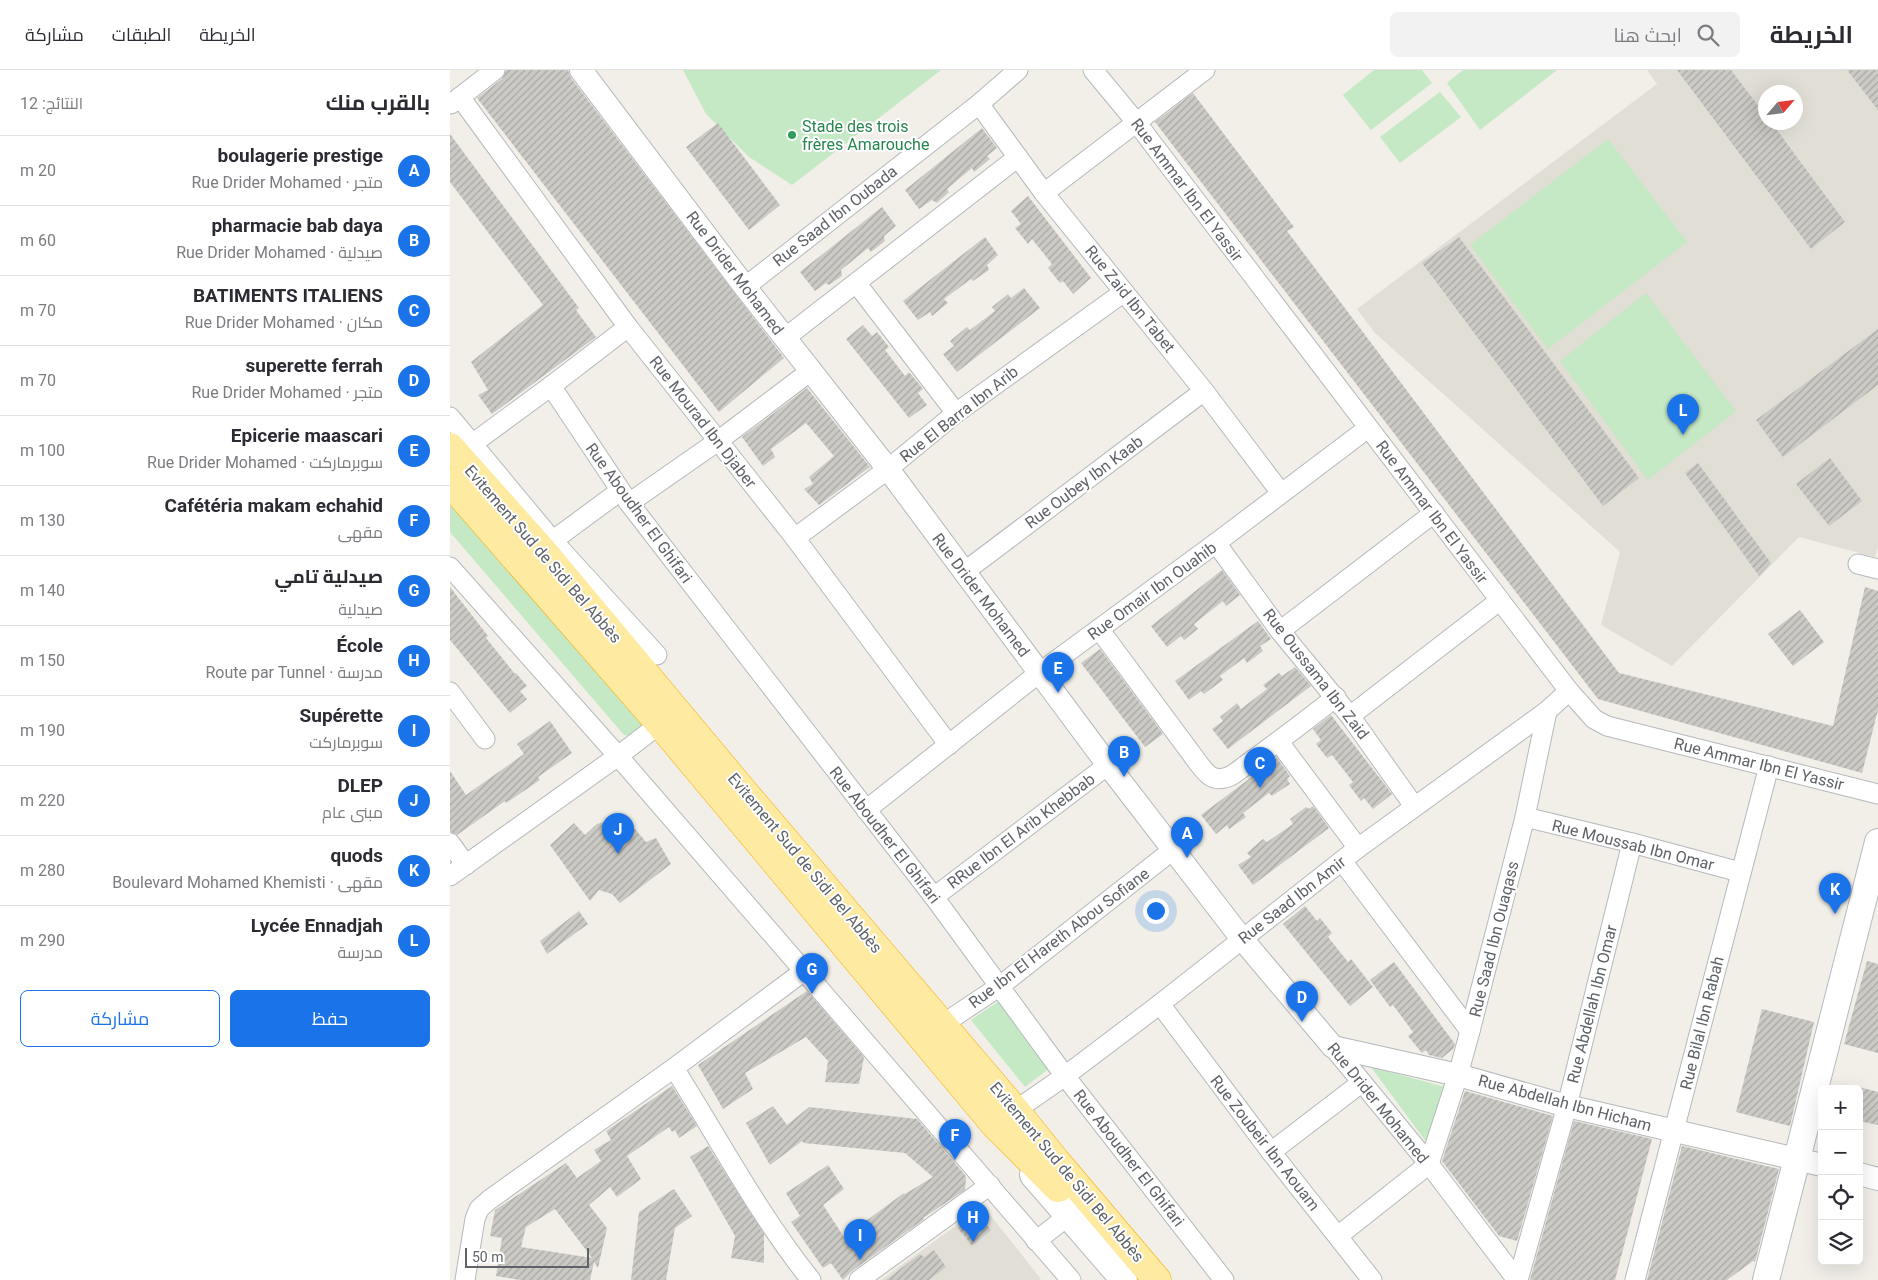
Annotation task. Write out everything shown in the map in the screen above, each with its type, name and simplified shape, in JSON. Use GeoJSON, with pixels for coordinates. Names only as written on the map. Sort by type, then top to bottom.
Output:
{"type":"FeatureCollection","features":[{"type":"Feature","properties":{"kind":"highway","name":"Evitement Sud de Sidi Bel Abbès"},"geometry":{"type":"LineString","coordinates":[[460,448],[547,545],[744,792],[943,1024],[1009,1122]]}},
{"type":"Feature","properties":{"kind":"highway","name":"Evitement Sud de Sidi Bel Abbès"},"geometry":{"type":"LineString","coordinates":[[450,483],[1009,1122],[1157,1280]]}},
{"type":"Feature","properties":{"kind":"highway"},"geometry":{"type":"LineString","coordinates":[[1009,1122],[1081,1213],[1138,1280]]}},
{"type":"Feature","properties":{"kind":"main road"},"geometry":{"type":"LineString","coordinates":[[1766,1280],[1796,1159],[1874,877],[1878,842]]}},
{"type":"Feature","properties":{"kind":"main road"},"geometry":{"type":"LineString","coordinates":[[1009,1122],[1023,1163],[1124,1280]]}},
{"type":"Feature","properties":{"kind":"main road"},"geometry":{"type":"LineString","coordinates":[[1009,1122],[1062,1156],[1168,1280]]}},
{"type":"Feature","properties":{"kind":"street"},"geometry":{"type":"LineString","coordinates":[[455,101],[495,70]]}},
{"type":"Feature","properties":{"kind":"street","name":"Rue Drider Mohamed"},"geometry":{"type":"LineString","coordinates":[[581,70],[745,287],[888,469],[1108,765],[1242,939],[1429,1164],[1517,1280]]}},
{"type":"Feature","properties":{"kind":"street","name":"Rue Saad Ibn Oubada"},"geometry":{"type":"LineString","coordinates":[[745,287],[978,104],[1018,70]]}},
{"type":"Feature","properties":{"kind":"street","name":"Rue Ammar Ibn El Yassir"},"geometry":{"type":"LineString","coordinates":[[1093,70],[1136,122],[1499,601],[1569,691],[1594,719],[1607,726],[1878,794]]}},
{"type":"Feature","properties":{"kind":"street"},"geometry":{"type":"LineString","coordinates":[[1044,193],[1205,70]]}},
{"type":"Feature","properties":{"kind":"street","name":"Rue Mourad Ibn Djaber"},"geometry":{"type":"LineString","coordinates":[[455,101],[628,327],[796,538],[949,745]]}},
{"type":"Feature","properties":{"kind":"street","name":"Rue Zaid Ibn Tabet"},"geometry":{"type":"LineString","coordinates":[[978,104],[1044,193],[1204,391],[1281,494]]}},
{"type":"Feature","properties":{"kind":"street"},"geometry":{"type":"LineString","coordinates":[[785,338],[857,284],[1018,157]]}},
{"type":"Feature","properties":{"kind":"street"},"geometry":{"type":"LineString","coordinates":[[857,284],[956,413]]}},
{"type":"Feature","properties":{"kind":"street","name":"Rue El Barra Ibn Arib"},"geometry":{"type":"LineString","coordinates":[[796,538],[888,469],[956,413],[1124,292]]}},
{"type":"Feature","properties":{"kind":"street"},"geometry":{"type":"LineString","coordinates":[[450,417],[460,448],[551,386],[628,327]]}},
{"type":"Feature","properties":{"kind":"street"},"geometry":{"type":"LineString","coordinates":[[656,656],[547,545],[718,441],[812,370]]}},
{"type":"Feature","properties":{"kind":"street","name":"Rue Aboudher El Ghifari"},"geometry":{"type":"LineString","coordinates":[[551,386],[624,497],[934,897],[1066,1076],[1224,1280]]}},
{"type":"Feature","properties":{"kind":"street","name":"Rue Oubey Ibn Kaab"},"geometry":{"type":"LineString","coordinates":[[964,572],[1204,391]]}},
{"type":"Feature","properties":{"kind":"street","name":"Rue Omair Ibn Ouahib"},"geometry":{"type":"LineString","coordinates":[[866,810],[1099,629],[1368,428]]}},
{"type":"Feature","properties":{"kind":"street"},"geometry":{"type":"LineString","coordinates":[[1280,631],[1434,514]]}},
{"type":"Feature","properties":{"kind":"street","name":"Rue Oussama Ibn Zaid"},"geometry":{"type":"LineString","coordinates":[[1216,543],[1280,631],[1336,697],[1414,806]]}},
{"type":"Feature","properties":{"kind":"street"},"geometry":{"type":"LineString","coordinates":[[1858,564],[1878,569]]}},
{"type":"Feature","properties":{"kind":"street"},"geometry":{"type":"LineString","coordinates":[[450,567],[618,756],[990,1185],[1062,1277]]}},
{"type":"Feature","properties":{"kind":"street"},"geometry":{"type":"LineString","coordinates":[[1350,716],[1499,601]]}},
{"type":"Feature","properties":{"kind":"street"},"geometry":{"type":"LineString","coordinates":[[1099,629],[1199,764],[1212,777],[1227,777],[1278,742],[1336,697]]}},
{"type":"Feature","properties":{"kind":"street","name":"Rue Saad Ibn Amir"},"geometry":{"type":"LineString","coordinates":[[1009,1122],[1358,848],[1547,711],[1569,691]]}},
{"type":"Feature","properties":{"kind":"street"},"geometry":{"type":"LineString","coordinates":[[450,692],[485,739]]}},
{"type":"Feature","properties":{"kind":"street","name":"Rue Saad Ibn Ouaqass"},"geometry":{"type":"LineString","coordinates":[[1429,1164],[1470,1031],[1525,817],[1547,711]]}},
{"type":"Feature","properties":{"kind":"street"},"geometry":{"type":"LineString","coordinates":[[450,876],[660,724]]}},
{"type":"Feature","properties":{"kind":"street"},"geometry":{"type":"LineString","coordinates":[[1278,742],[1358,848]]}},
{"type":"Feature","properties":{"kind":"street","name":"RRue Ibn El Arib Khebbab"},"geometry":{"type":"LineString","coordinates":[[934,897],[1108,765]]}},
{"type":"Feature","properties":{"kind":"street","name":"Rue Bilal Ibn Rabah"},"geometry":{"type":"LineString","coordinates":[[1635,1280],[1769,766]]}},
{"type":"Feature","properties":{"kind":"street","name":"Rue Moussab Ibn Omar"},"geometry":{"type":"LineString","coordinates":[[1525,817],[1740,872]]}},
{"type":"Feature","properties":{"kind":"street"},"geometry":{"type":"LineString","coordinates":[[450,842],[466,865]]}},
{"type":"Feature","properties":{"kind":"street","name":"Rue Abdellah Ibn Omar"},"geometry":{"type":"LineString","coordinates":[[1517,1280],[1567,1106],[1632,843]]}},
{"type":"Feature","properties":{"kind":"street","name":"Rue Ibn El Hareth Abou Sofiane"},"geometry":{"type":"LineString","coordinates":[[943,1024],[1000,986],[1174,849]]}},
{"type":"Feature","properties":{"kind":"street"},"geometry":{"type":"LineString","coordinates":[[1342,861],[1470,1031]]}},
{"type":"Feature","properties":{"kind":"street"},"geometry":{"type":"LineString","coordinates":[[465,1280],[475,1219],[479,1209],[804,971]]}},
{"type":"Feature","properties":{"kind":"street","name":"Rue Zoubeir Ibn Aouam"},"geometry":{"type":"LineString","coordinates":[[1160,1004],[1270,1152],[1372,1280]]}},
{"type":"Feature","properties":{"kind":"street","name":"Rue Abdellah Ibn Hicham"},"geometry":{"type":"LineString","coordinates":[[1333,1047],[1458,1075],[1567,1106],[1818,1164]]}},
{"type":"Feature","properties":{"kind":"street"},"geometry":{"type":"LineString","coordinates":[[674,1068],[714,1131],[754,1201],[787,1250],[811,1280]]}},
{"type":"Feature","properties":{"kind":"street"},"geometry":{"type":"LineString","coordinates":[[1270,1152],[1361,1082]]}},
{"type":"Feature","properties":{"kind":"street"},"geometry":{"type":"LineString","coordinates":[[1338,1236],[1429,1164]]}},
{"type":"Feature","properties":{"kind":"street"},"geometry":{"type":"LineString","coordinates":[[1863,1175],[1878,1179]]}},
{"type":"Feature","properties":{"kind":"street"},"geometry":{"type":"LineString","coordinates":[[859,1280],[990,1185]]}},
{"type":"Feature","properties":{"kind":"street"},"geometry":{"type":"LineString","coordinates":[[1036,1242],[1068,1216]]}},
{"type":"Feature","properties":{"kind":"shaded area"},"geometry":{"type":"Polygon","coordinates":[[[1647,70],[1878,70],[1878,547],[1875,557],[1799,537],[1672,666],[1601,625],[1620,552],[1374,332],[1357,309],[1657,84],[1647,70]]]}},
{"type":"Feature","properties":{"kind":"shaded area"},"geometry":{"type":"Polygon","coordinates":[[[983,1206],[1041,1279],[881,1280],[983,1206]]]}},
{"type":"Feature","properties":{"kind":"green space","name":"Stade des trois frères Amarouche"},"geometry":{"type":"Polygon","coordinates":[[[683,70],[941,70],[792,185],[749,157],[706,114],[683,70]]]}},
{"type":"Feature","properties":{"kind":"green space"},"geometry":{"type":"Polygon","coordinates":[[[1374,70],[1422,70],[1432,83],[1371,130],[1343,95],[1374,70]]]}},
{"type":"Feature","properties":{"kind":"green space"},"geometry":{"type":"Polygon","coordinates":[[[1463,70],[1557,70],[1480,130],[1447,83],[1463,70]]]}},
{"type":"Feature","properties":{"kind":"green space"},"geometry":{"type":"Polygon","coordinates":[[[1440,92],[1461,117],[1400,163],[1380,137],[1440,92]]]}},
{"type":"Feature","properties":{"kind":"green space"},"geometry":{"type":"Polygon","coordinates":[[[1608,139],[1687,242],[1548,349],[1470,245],[1608,139]]]}},
{"type":"Feature","properties":{"kind":"green space"},"geometry":{"type":"Polygon","coordinates":[[[1646,293],[1736,411],[1648,480],[1560,361],[1646,293]]]}},
{"type":"Feature","properties":{"kind":"green space"},"geometry":{"type":"Polygon","coordinates":[[[450,490],[646,721],[636,737],[624,735],[450,532],[450,490]]]}},
{"type":"Feature","properties":{"kind":"green space"},"geometry":{"type":"Polygon","coordinates":[[[1005,997],[1055,1064],[1025,1087],[971,1020],[1005,997]]]}},
{"type":"Feature","properties":{"kind":"green space"},"geometry":{"type":"Polygon","coordinates":[[[1371,1067],[1445,1087],[1427,1143],[1371,1067]]]}},
{"type":"Feature","properties":{"kind":"building"},"geometry":{"type":"Polygon","coordinates":[[[506,70],[568,70],[571,78],[784,358],[719,412],[477,98],[502,79],[506,70]]]}},
{"type":"Feature","properties":{"kind":"building"},"geometry":{"type":"Polygon","coordinates":[[[1677,70],[1731,70],[1758,105],[1758,130],[1777,130],[1845,222],[1811,249],[1677,70]]]}},
{"type":"Feature","properties":{"kind":"building"},"geometry":{"type":"Polygon","coordinates":[[[1847,70],[1878,70],[1878,110],[1847,70]]]}},
{"type":"Feature","properties":{"kind":"building"},"geometry":{"type":"Polygon","coordinates":[[[1193,93],[1294,227],[1287,231],[1619,673],[1833,726],[1865,587],[1878,591],[1878,710],[1862,773],[1598,699],[1155,122],[1193,93]]]}},
{"type":"Feature","properties":{"kind":"building"},"geometry":{"type":"Polygon","coordinates":[[[718,123],[780,205],[749,230],[686,147],[718,123]]]}},
{"type":"Feature","properties":{"kind":"building"},"geometry":{"type":"Polygon","coordinates":[[[982,128],[997,148],[987,156],[990,159],[974,172],[972,168],[947,189],[949,192],[937,203],[932,200],[919,209],[905,190],[982,128]]]}},
{"type":"Feature","properties":{"kind":"building"},"geometry":{"type":"Polygon","coordinates":[[[450,134],[579,308],[576,310],[596,337],[492,414],[478,395],[488,390],[471,362],[543,305],[450,182],[450,134]]]}},
{"type":"Feature","properties":{"kind":"building"},"geometry":{"type":"Polygon","coordinates":[[[1028,196],[1091,278],[1073,294],[1063,281],[1060,283],[1048,268],[1052,264],[1032,239],[1028,244],[1015,228],[1021,224],[1011,211],[1028,196]]]}},
{"type":"Feature","properties":{"kind":"building"},"geometry":{"type":"Polygon","coordinates":[[[882,207],[896,226],[884,236],[885,241],[871,252],[868,248],[841,270],[842,276],[829,285],[826,283],[815,291],[800,272],[882,207]]]}},
{"type":"Feature","properties":{"kind":"building"},"geometry":{"type":"Polygon","coordinates":[[[985,237],[998,255],[987,265],[989,270],[973,281],[971,279],[944,299],[948,303],[932,316],[930,312],[918,320],[903,301],[985,237]]]}},
{"type":"Feature","properties":{"kind":"building"},"geometry":{"type":"Polygon","coordinates":[[[1459,237],[1639,478],[1603,506],[1422,263],[1459,237]]]}},
{"type":"Feature","properties":{"kind":"building"},"geometry":{"type":"Polygon","coordinates":[[[1024,288],[1040,308],[957,372],[943,354],[954,346],[950,341],[967,327],[970,330],[995,311],[992,307],[1008,294],[1011,298],[1024,288]]]}},
{"type":"Feature","properties":{"kind":"building"},"geometry":{"type":"Polygon","coordinates":[[[863,325],[872,336],[877,332],[889,347],[885,350],[905,376],[909,372],[923,389],[918,393],[927,405],[909,418],[846,339],[863,325]]]}},
{"type":"Feature","properties":{"kind":"building"},"geometry":{"type":"Polygon","coordinates":[[[1878,329],[1878,385],[1783,457],[1756,420],[1878,329]]]}},
{"type":"Feature","properties":{"kind":"building"},"geometry":{"type":"Polygon","coordinates":[[[807,388],[870,467],[819,505],[804,489],[813,484],[809,477],[834,456],[806,423],[771,449],[775,457],[763,466],[742,437],[807,388]]]}},
{"type":"Feature","properties":{"kind":"building"},"geometry":{"type":"Polygon","coordinates":[[[1830,458],[1862,501],[1829,526],[1796,484],[1830,458]]]}},
{"type":"Feature","properties":{"kind":"building"},"geometry":{"type":"Polygon","coordinates":[[[1698,463],[1771,563],[1759,576],[1685,473],[1698,463]]]}},
{"type":"Feature","properties":{"kind":"building"},"geometry":{"type":"Polygon","coordinates":[[[1222,570],[1240,595],[1226,606],[1223,601],[1194,624],[1198,629],[1184,640],[1181,636],[1167,647],[1151,626],[1222,570]]]}},
{"type":"Feature","properties":{"kind":"building"},"geometry":{"type":"Polygon","coordinates":[[[450,587],[488,636],[486,638],[527,686],[520,691],[527,699],[510,713],[450,640],[450,587]]]}},
{"type":"Feature","properties":{"kind":"building"},"geometry":{"type":"Polygon","coordinates":[[[1800,610],[1824,642],[1793,666],[1768,634],[1800,610]]]}},
{"type":"Feature","properties":{"kind":"building"},"geometry":{"type":"Polygon","coordinates":[[[1258,621],[1271,639],[1260,646],[1263,651],[1247,663],[1244,658],[1220,676],[1223,680],[1204,694],[1201,691],[1189,700],[1175,681],[1258,621]]]}},
{"type":"Feature","properties":{"kind":"building"},"geometry":{"type":"Polygon","coordinates":[[[1100,649],[1163,734],[1145,747],[1081,663],[1100,649]]]}},
{"type":"Feature","properties":{"kind":"building"},"geometry":{"type":"Polygon","coordinates":[[[1295,667],[1311,686],[1228,749],[1212,729],[1223,721],[1220,717],[1237,703],[1241,709],[1267,689],[1263,685],[1279,673],[1282,676],[1295,667]]]}},
{"type":"Feature","properties":{"kind":"building"},"geometry":{"type":"Polygon","coordinates":[[[1331,715],[1392,794],[1373,809],[1364,798],[1361,801],[1349,785],[1353,782],[1332,755],[1327,758],[1316,744],[1321,740],[1313,729],[1331,715]]]}},
{"type":"Feature","properties":{"kind":"building"},"geometry":{"type":"Polygon","coordinates":[[[550,721],[572,753],[538,777],[540,780],[506,803],[505,801],[457,835],[450,832],[450,771],[466,795],[524,754],[517,744],[550,721]]]}},
{"type":"Feature","properties":{"kind":"building"},"geometry":{"type":"Polygon","coordinates":[[[1277,758],[1290,776],[1287,779],[1290,784],[1272,796],[1269,793],[1243,813],[1246,817],[1229,829],[1227,825],[1216,834],[1201,815],[1277,758]]]}},
{"type":"Feature","properties":{"kind":"building"},"geometry":{"type":"Polygon","coordinates":[[[1313,806],[1329,828],[1253,885],[1238,865],[1251,857],[1247,853],[1263,839],[1267,842],[1293,824],[1290,819],[1306,807],[1309,809],[1313,806]]]}},
{"type":"Feature","properties":{"kind":"building"},"geometry":{"type":"Polygon","coordinates":[[[611,820],[626,824],[636,830],[646,842],[656,838],[671,864],[620,903],[612,894],[599,890],[590,901],[550,845],[574,823],[585,835],[597,824],[611,820]]]}},
{"type":"Feature","properties":{"kind":"building"},"geometry":{"type":"Polygon","coordinates":[[[1305,906],[1317,921],[1320,918],[1332,933],[1328,937],[1348,962],[1351,959],[1373,987],[1350,1006],[1283,924],[1305,906]]]}},
{"type":"Feature","properties":{"kind":"building"},"geometry":{"type":"Polygon","coordinates":[[[579,911],[588,924],[547,954],[540,941],[579,911]]]}},
{"type":"Feature","properties":{"kind":"building"},"geometry":{"type":"Polygon","coordinates":[[[1867,961],[1878,964],[1878,1053],[1844,1044],[1867,961]]]}},
{"type":"Feature","properties":{"kind":"building"},"geometry":{"type":"Polygon","coordinates":[[[1394,962],[1455,1044],[1453,1049],[1442,1058],[1429,1055],[1426,1050],[1422,1053],[1408,1036],[1413,1032],[1393,1005],[1390,1007],[1370,980],[1394,962]]]}},
{"type":"Feature","properties":{"kind":"building"},"geometry":{"type":"Polygon","coordinates":[[[807,991],[864,1057],[859,1084],[825,1082],[828,1061],[806,1037],[745,1073],[753,1089],[723,1109],[698,1065],[807,991]]]}},
{"type":"Feature","properties":{"kind":"building"},"geometry":{"type":"Polygon","coordinates":[[[1762,1009],[1814,1022],[1790,1126],[1736,1112],[1762,1009]]]}},
{"type":"Feature","properties":{"kind":"building"},"geometry":{"type":"Polygon","coordinates":[[[672,1086],[697,1126],[679,1138],[675,1130],[672,1132],[669,1127],[627,1156],[641,1179],[617,1197],[610,1187],[589,1205],[607,1228],[598,1268],[594,1262],[590,1280],[520,1280],[496,1276],[502,1238],[490,1236],[495,1210],[566,1163],[577,1178],[601,1161],[594,1150],[611,1140],[606,1131],[672,1086]],[[555,1209],[526,1227],[521,1247],[592,1258],[555,1209]]]}},
{"type":"Feature","properties":{"kind":"building"},"geometry":{"type":"Polygon","coordinates":[[[1863,1088],[1878,1092],[1878,1125],[1863,1122],[1863,1088]]]}},
{"type":"Feature","properties":{"kind":"building"},"geometry":{"type":"Polygon","coordinates":[[[1465,1091],[1553,1116],[1517,1241],[1499,1236],[1442,1161],[1465,1091]]]}},
{"type":"Feature","properties":{"kind":"building"},"geometry":{"type":"Polygon","coordinates":[[[773,1106],[787,1125],[809,1107],[917,1119],[965,1175],[965,1190],[923,1218],[852,1271],[843,1280],[831,1263],[823,1268],[791,1222],[800,1216],[786,1193],[828,1165],[844,1189],[823,1205],[844,1237],[904,1193],[933,1177],[905,1153],[804,1143],[802,1141],[770,1165],[746,1123],[773,1106]]]}},
{"type":"Feature","properties":{"kind":"building"},"geometry":{"type":"Polygon","coordinates":[[[1574,1121],[1652,1139],[1615,1280],[1530,1280],[1574,1121]]]}},
{"type":"Feature","properties":{"kind":"building"},"geometry":{"type":"Polygon","coordinates":[[[708,1146],[764,1234],[764,1263],[731,1258],[735,1236],[690,1157],[708,1146]]]}},
{"type":"Feature","properties":{"kind":"building"},"geometry":{"type":"Polygon","coordinates":[[[1682,1146],[1779,1169],[1755,1262],[1753,1261],[1727,1280],[1647,1280],[1682,1146]]]}},
{"type":"Feature","properties":{"kind":"building"},"geometry":{"type":"Polygon","coordinates":[[[674,1189],[692,1216],[675,1228],[666,1280],[631,1280],[639,1212],[674,1189]]]}},
{"type":"Feature","properties":{"kind":"building"},"geometry":{"type":"Polygon","coordinates":[[[978,1213],[991,1230],[972,1246],[958,1228],[978,1213]]]}},
{"type":"Feature","properties":{"kind":"building"},"geometry":{"type":"Polygon","coordinates":[[[934,1250],[946,1267],[929,1280],[886,1280],[920,1254],[924,1257],[934,1250]]]}},
{"type":"Feature","properties":{"kind":"place","name":"Stade des trois frères Amarouche"},"geometry":{"type":"Point","coordinates":[792,135]}},
{"type":"Feature","properties":{"kind":"place","name":"Lycée Ennadjah"},"geometry":{"type":"Point","coordinates":[1683,435]}},
{"type":"Feature","properties":{"kind":"place","name":"Epicerie maascari"},"geometry":{"type":"Point","coordinates":[1058,693]}},
{"type":"Feature","properties":{"kind":"place","name":"pharmacie bab daya"},"geometry":{"type":"Point","coordinates":[1124,777]}},
{"type":"Feature","properties":{"kind":"place","name":"BATIMENTS ITALIENS"},"geometry":{"type":"Point","coordinates":[1260,788]}},
{"type":"Feature","properties":{"kind":"place","name":"DLEP"},"geometry":{"type":"Point","coordinates":[618,854]}},
{"type":"Feature","properties":{"kind":"place","name":"boulagerie prestige"},"geometry":{"type":"Point","coordinates":[1187,858]}},
{"type":"Feature","properties":{"kind":"place","name":"quods"},"geometry":{"type":"Point","coordinates":[1835,914]}},
{"type":"Feature","properties":{"kind":"place","name":"صيدلية تامي"},"geometry":{"type":"Point","coordinates":[812,994]}},
{"type":"Feature","properties":{"kind":"place","name":"superette ferrah"},"geometry":{"type":"Point","coordinates":[1302,1022]}},
{"type":"Feature","properties":{"kind":"place","name":"Cafétéria makam echahid"},"geometry":{"type":"Point","coordinates":[955,1160]}},
{"type":"Feature","properties":{"kind":"place","name":"École"},"geometry":{"type":"Point","coordinates":[973,1242]}},
{"type":"Feature","properties":{"kind":"place","name":"Supérette"},"geometry":{"type":"Point","coordinates":[860,1260]}}]}
